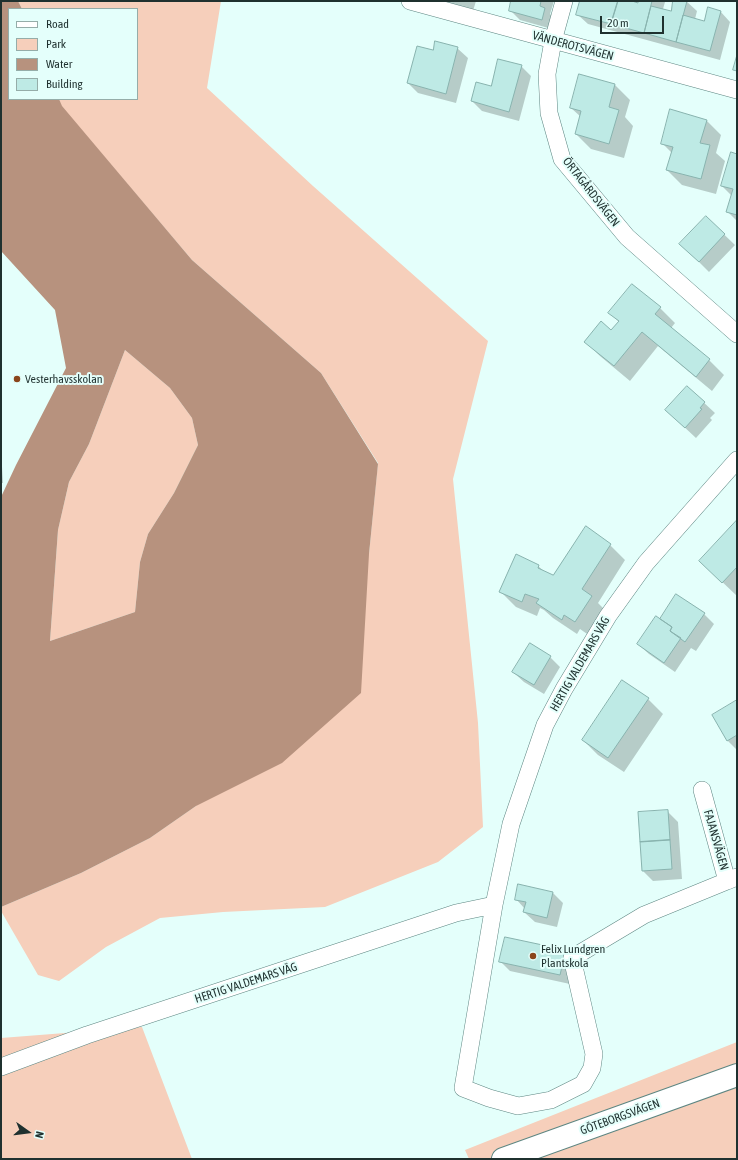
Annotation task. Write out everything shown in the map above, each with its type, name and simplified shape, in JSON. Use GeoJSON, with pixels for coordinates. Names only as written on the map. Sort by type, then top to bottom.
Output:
{"type":"FeatureCollection","features":[{"type":"Feature","properties":{"kind":"main road","name":"GÖTEBORGSVÄGEN"},"geometry":{"type":"LineString","coordinates":[[503,1159],[737,1075]]}},
{"type":"Feature","properties":{"kind":"street","name":"VÄNDEROTSVÄGEN"},"geometry":{"type":"LineString","coordinates":[[410,1],[737,90]]}},
{"type":"Feature","properties":{"kind":"street","name":"ÖRTAGÅRDSVÄGEN"},"geometry":{"type":"LineString","coordinates":[[564,1],[553,41],[547,74],[549,113],[562,159],[627,237],[737,334]]}},
{"type":"Feature","properties":{"kind":"street","name":"HERTIG VALDEMARS VÄG"},"geometry":{"type":"LineString","coordinates":[[732,879],[644,915],[572,958],[594,1054],[592,1068],[583,1084],[551,1100],[518,1106],[489,1098],[463,1088],[494,904],[511,824],[545,725],[564,689],[608,616],[646,563],[737,460]]}},
{"type":"Feature","properties":{"kind":"street","name":"FAJANSVÄGEN"},"geometry":{"type":"LineString","coordinates":[[702,790],[732,879]]}},
{"type":"Feature","properties":{"kind":"street","name":"HERTIG VALDEMARS VÄG"},"geometry":{"type":"LineString","coordinates":[[1,1067],[87,1035],[456,913],[494,904]]}},
{"type":"Feature","properties":{"kind":"green space"},"geometry":{"type":"Polygon","coordinates":[[[18,1],[221,1],[207,88],[313,186],[488,341],[453,479],[478,723],[483,827],[438,862],[325,907],[223,912],[160,918],[106,947],[59,981],[38,975],[1,911],[1,907],[81,873],[150,838],[196,806],[369,554],[378,463],[321,373],[192,260],[61,106],[59,100],[138,100],[138,8],[22,8],[18,1]]]}},
{"type":"Feature","properties":{"kind":"green space"},"geometry":{"type":"Polygon","coordinates":[[[125,350],[170,388],[192,418],[198,445],[174,493],[148,534],[140,562],[135,612],[50,641],[58,530],[69,482],[89,444],[125,350]]]}},
{"type":"Feature","properties":{"kind":"green space"},"geometry":{"type":"Polygon","coordinates":[[[142,1027],[192,1159],[1,1159],[1,1038],[142,1027]]]}},
{"type":"Feature","properties":{"kind":"green space"},"geometry":{"type":"Polygon","coordinates":[[[737,1042],[737,1159],[469,1159],[465,1150],[737,1042]]]}},
{"type":"Feature","properties":{"kind":"water"},"geometry":{"type":"Polygon","coordinates":[[[1,1],[18,1],[22,8],[8,8],[8,100],[59,100],[62,106],[192,260],[321,373],[378,464],[369,554],[361,693],[282,763],[196,806],[150,838],[81,873],[1,907],[1,497],[66,368],[55,310],[1,251],[1,1]],[[125,350],[89,444],[69,482],[58,530],[50,641],[135,612],[140,562],[148,534],[174,493],[198,445],[192,418],[170,388],[125,350]]]}},
{"type":"Feature","properties":{"kind":"building"},"geometry":{"type":"Polygon","coordinates":[[[511,1],[541,1],[540,6],[545,8],[542,20],[509,11],[511,1]]]}},
{"type":"Feature","properties":{"kind":"building"},"geometry":{"type":"Polygon","coordinates":[[[580,1],[618,1],[611,24],[576,15],[580,1]]]}},
{"type":"Feature","properties":{"kind":"building"},"geometry":{"type":"Polygon","coordinates":[[[618,1],[632,1],[638,3],[638,1],[652,1],[644,33],[611,24],[618,1]]]}},
{"type":"Feature","properties":{"kind":"building"},"geometry":{"type":"Polygon","coordinates":[[[673,1],[687,1],[676,42],[644,33],[651,6],[671,11],[673,1]]]}},
{"type":"Feature","properties":{"kind":"building"},"geometry":{"type":"Polygon","coordinates":[[[708,7],[721,11],[710,51],[676,42],[683,15],[704,21],[708,7]]]}},
{"type":"Feature","properties":{"kind":"building"},"geometry":{"type":"Polygon","coordinates":[[[435,41],[458,47],[446,94],[407,83],[417,46],[433,50],[435,41]]]}},
{"type":"Feature","properties":{"kind":"building"},"geometry":{"type":"Polygon","coordinates":[[[737,55],[737,71],[733,70],[737,55]]]}},
{"type":"Feature","properties":{"kind":"building"},"geometry":{"type":"Polygon","coordinates":[[[498,59],[522,65],[509,112],[471,101],[476,82],[491,86],[498,59]]]}},
{"type":"Feature","properties":{"kind":"building"},"geometry":{"type":"Polygon","coordinates":[[[579,74],[615,84],[609,107],[619,110],[609,144],[575,134],[581,111],[570,108],[579,74]]]}},
{"type":"Feature","properties":{"kind":"building"},"geometry":{"type":"Polygon","coordinates":[[[670,109],[707,120],[700,143],[710,145],[701,179],[666,170],[673,147],[661,144],[670,109]]]}},
{"type":"Feature","properties":{"kind":"building"},"geometry":{"type":"Polygon","coordinates":[[[731,152],[737,154],[737,215],[726,212],[733,189],[721,186],[731,152]]]}},
{"type":"Feature","properties":{"kind":"building"},"geometry":{"type":"Polygon","coordinates":[[[706,216],[725,234],[699,262],[679,244],[706,216]]]}},
{"type":"Feature","properties":{"kind":"building"},"geometry":{"type":"Polygon","coordinates":[[[632,284],[661,307],[655,314],[710,359],[696,377],[642,332],[614,366],[584,342],[601,321],[611,330],[619,321],[608,313],[632,284]]]}},
{"type":"Feature","properties":{"kind":"building"},"geometry":{"type":"Polygon","coordinates":[[[687,386],[705,402],[700,408],[702,409],[685,428],[665,410],[687,386]]]}},
{"type":"Feature","properties":{"kind":"building"},"geometry":{"type":"Polygon","coordinates":[[[737,520],[737,567],[722,583],[699,561],[737,520]]]}},
{"type":"Feature","properties":{"kind":"building"},"geometry":{"type":"Polygon","coordinates":[[[586,526],[611,544],[582,589],[592,596],[575,622],[564,615],[562,620],[536,603],[539,599],[525,594],[522,602],[499,592],[516,554],[539,565],[538,568],[553,575],[586,526]]]}},
{"type":"Feature","properties":{"kind":"building"},"geometry":{"type":"Polygon","coordinates":[[[676,594],[705,613],[685,642],[670,631],[672,627],[660,619],[676,594]]]}},
{"type":"Feature","properties":{"kind":"building"},"geometry":{"type":"Polygon","coordinates":[[[656,616],[672,627],[670,631],[681,638],[664,663],[637,644],[656,616]]]}},
{"type":"Feature","properties":{"kind":"building"},"geometry":{"type":"Polygon","coordinates":[[[530,643],[551,656],[534,685],[512,672],[530,643]]]}},
{"type":"Feature","properties":{"kind":"building"},"geometry":{"type":"Polygon","coordinates":[[[622,680],[649,698],[608,758],[582,740],[622,680]]]}},
{"type":"Feature","properties":{"kind":"building"},"geometry":{"type":"Polygon","coordinates":[[[737,700],[737,735],[727,741],[712,715],[737,700]]]}},
{"type":"Feature","properties":{"kind":"building"},"geometry":{"type":"Polygon","coordinates":[[[668,810],[670,840],[640,842],[638,812],[668,810]]]}},
{"type":"Feature","properties":{"kind":"building"},"geometry":{"type":"Polygon","coordinates":[[[670,840],[672,869],[642,871],[640,842],[670,840]]]}},
{"type":"Feature","properties":{"kind":"building"},"geometry":{"type":"Polygon","coordinates":[[[518,884],[553,892],[547,918],[523,912],[526,902],[515,900],[518,884]]]}},
{"type":"Feature","properties":{"kind":"building","name":"Felix Lundgren Plantskola"},"geometry":{"type":"Polygon","coordinates":[[[505,937],[566,950],[560,975],[499,962],[505,937]]]}},
{"type":"Feature","properties":{"kind":"place","name":"Vesterhavsskolan"},"geometry":{"type":"Point","coordinates":[17,379]}},
{"type":"Feature","properties":{"kind":"place","name":"Felix Lundgren Plantskola"},"geometry":{"type":"Point","coordinates":[533,956]}}]}
